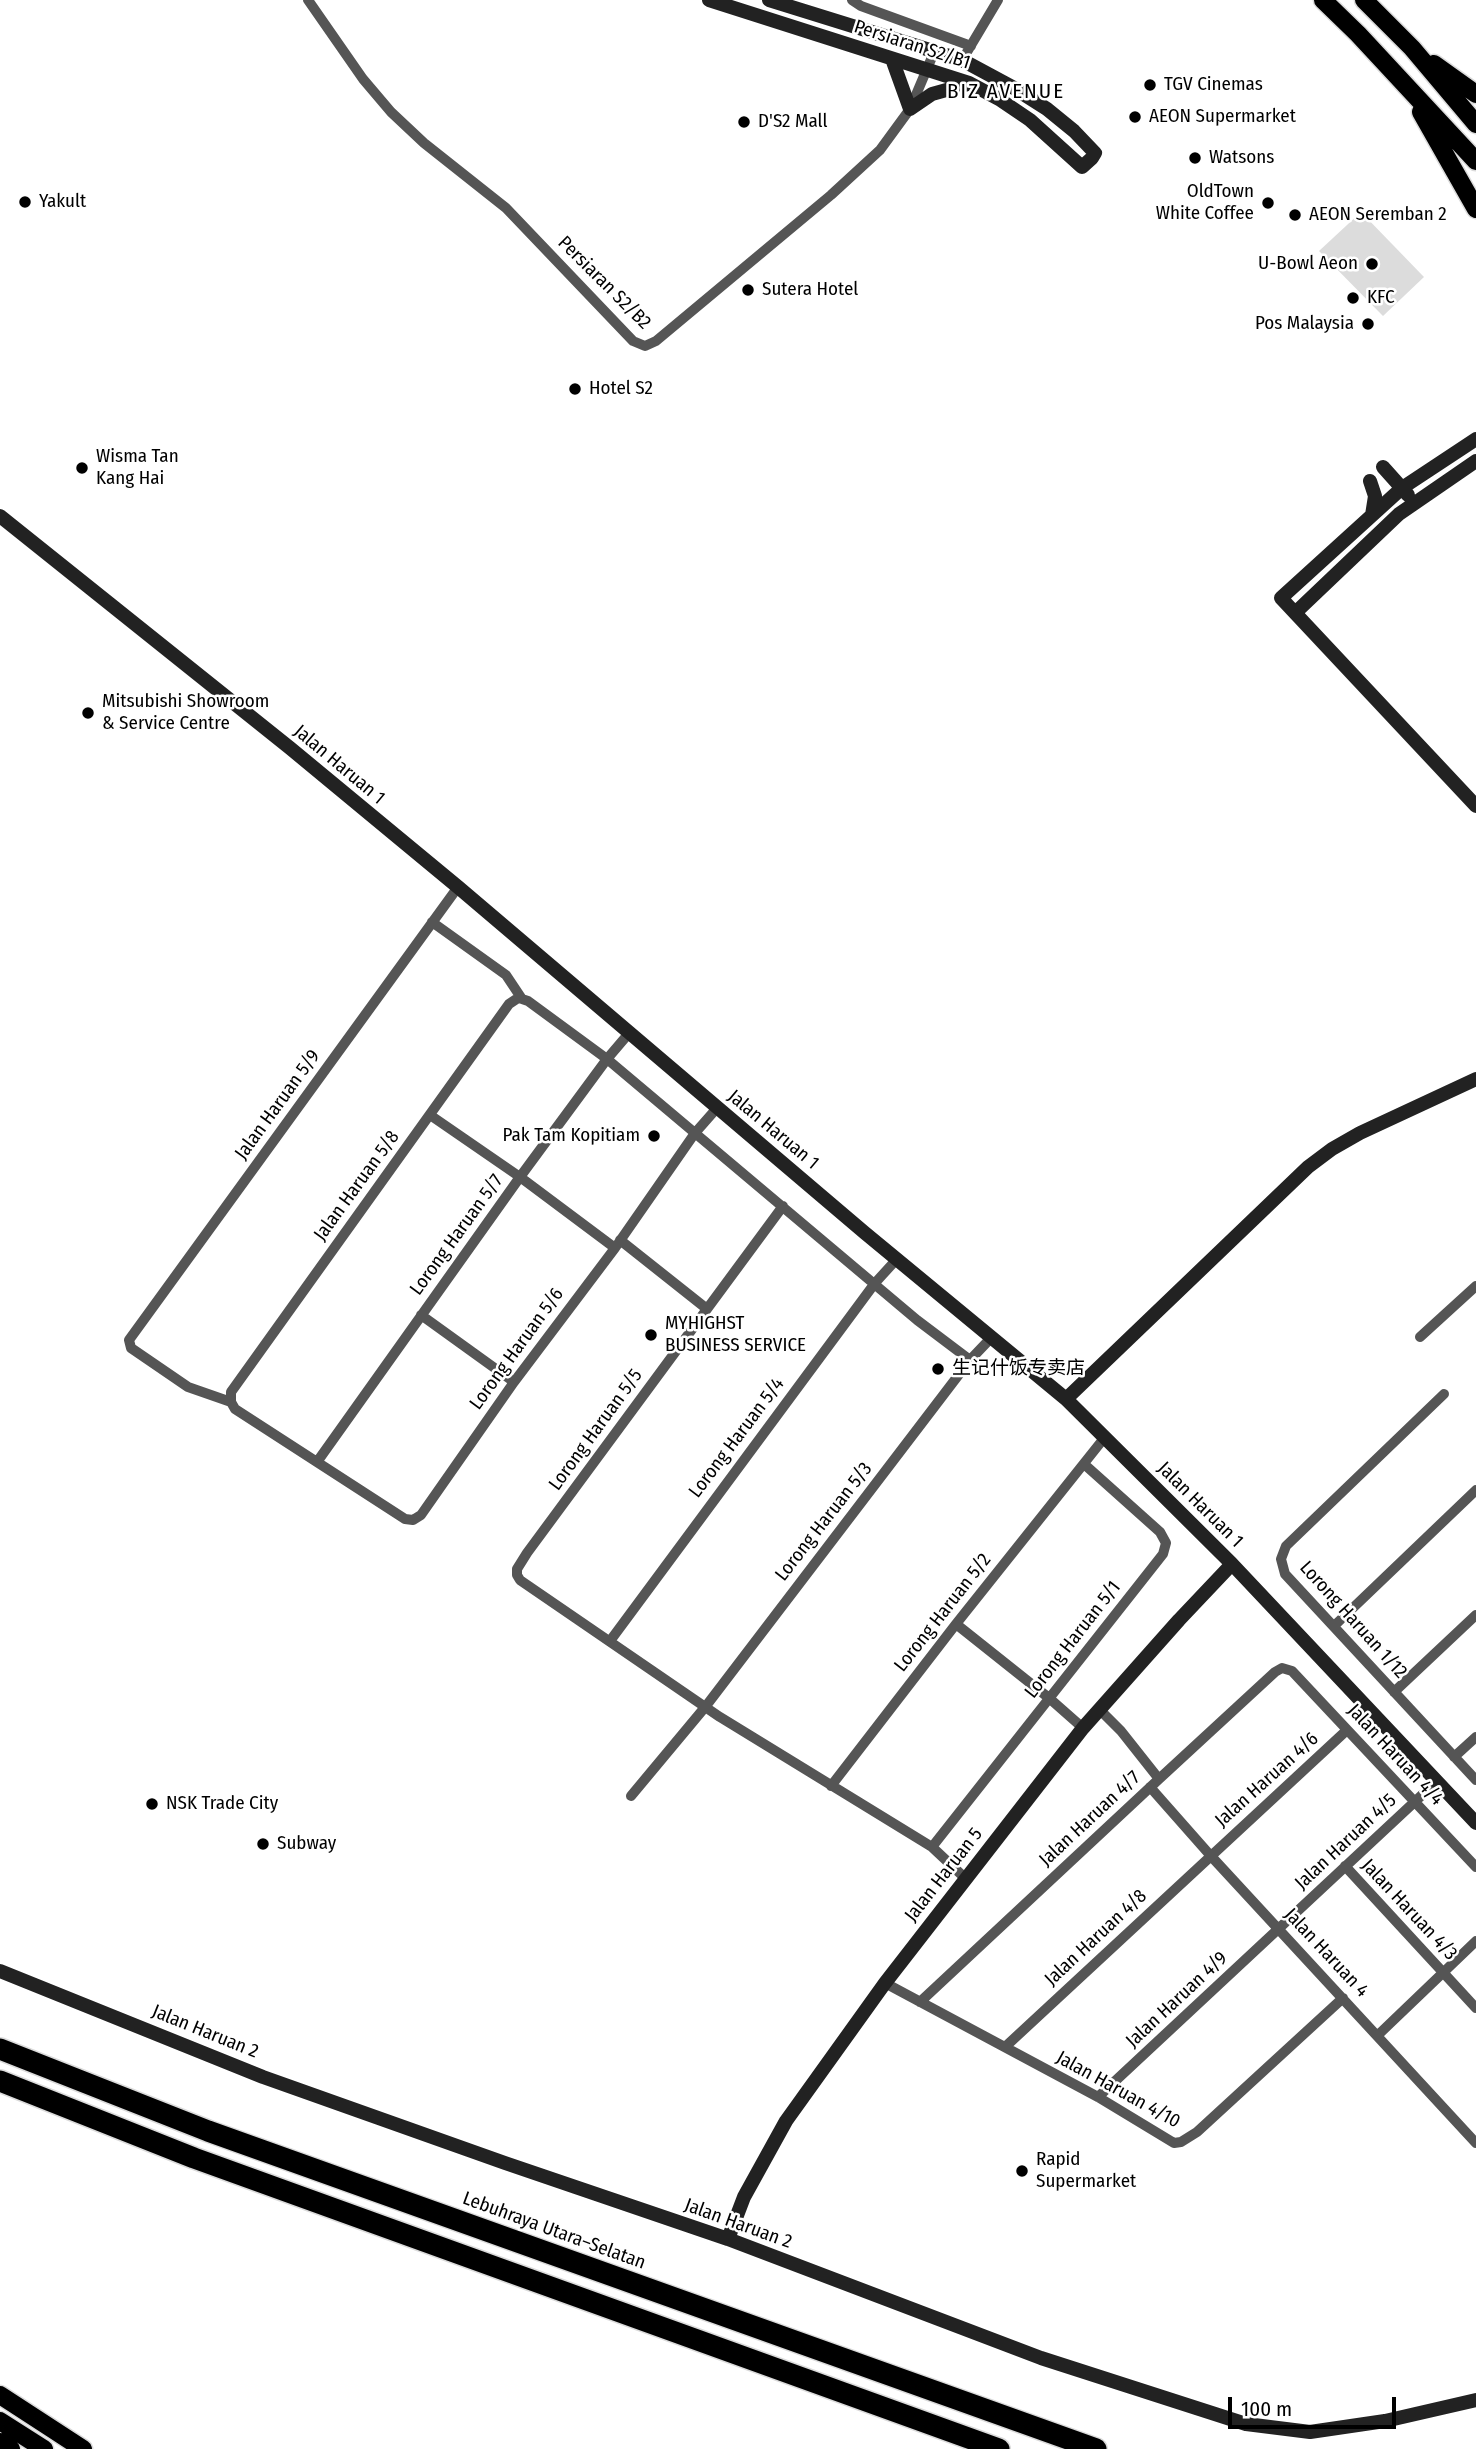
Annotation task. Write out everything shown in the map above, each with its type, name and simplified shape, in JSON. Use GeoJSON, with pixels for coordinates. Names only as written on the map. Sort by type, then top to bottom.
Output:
{"type":"FeatureCollection","features":[{"type":"Feature","properties":{"kind":"highway","name":"Lebuhraya Utara–Selatan"},"geometry":{"type":"LineString","coordinates":[[0,2049],[208,2131],[1096,2449]]}},
{"type":"Feature","properties":{"kind":"highway"},"geometry":{"type":"LineString","coordinates":[[0,2081],[194,2158],[999,2449]]}},
{"type":"Feature","properties":{"kind":"main road","name":"Persiaran S2/B1"},"geometry":{"type":"LineString","coordinates":[[709,0],[969,83],[1030,120],[1082,167],[1095,153],[1047,109],[962,60],[769,0]]}},
{"type":"Feature","properties":{"kind":"main road"},"geometry":{"type":"LineString","coordinates":[[1323,0],[1476,161]]}},
{"type":"Feature","properties":{"kind":"main road"},"geometry":{"type":"LineString","coordinates":[[1364,0],[1412,48],[1476,124]]}},
{"type":"Feature","properties":{"kind":"main road"},"geometry":{"type":"LineString","coordinates":[[1412,48],[1476,94]]}},
{"type":"Feature","properties":{"kind":"main road"},"geometry":{"type":"LineString","coordinates":[[892,59],[911,109],[932,94],[969,83]]}},
{"type":"Feature","properties":{"kind":"main road"},"geometry":{"type":"LineString","coordinates":[[1406,86],[1476,209]]}},
{"type":"Feature","properties":{"kind":"main road"},"geometry":{"type":"LineString","coordinates":[[1476,439],[1402,488],[1281,598],[1476,806]]}},
{"type":"Feature","properties":{"kind":"main road"},"geometry":{"type":"LineString","coordinates":[[1295,613],[1399,514],[1476,461]]}},
{"type":"Feature","properties":{"kind":"main road"},"geometry":{"type":"LineString","coordinates":[[1414,502],[1383,467],[1406,475],[1424,474]]}},
{"type":"Feature","properties":{"kind":"main road"},"geometry":{"type":"LineString","coordinates":[[1370,481],[1375,496],[1372,514]]}},
{"type":"Feature","properties":{"kind":"main road"},"geometry":{"type":"LineString","coordinates":[[1387,501],[1399,514]]}},
{"type":"Feature","properties":{"kind":"main road","name":"Jalan Haruan 1"},"geometry":{"type":"LineString","coordinates":[[0,516],[90,586],[458,887],[896,1260],[1066,1399],[1232,1564],[1476,1823]]}},
{"type":"Feature","properties":{"kind":"main road"},"geometry":{"type":"LineString","coordinates":[[1066,1399],[1308,1167],[1360,1133],[1476,1079]]}},
{"type":"Feature","properties":{"kind":"main road","name":"Jalan Haruan 5"},"geometry":{"type":"LineString","coordinates":[[728,2239],[744,2197],[786,2121],[884,1983],[1083,1728],[1178,1620],[1232,1564]]}},
{"type":"Feature","properties":{"kind":"main road","name":"Jalan Haruan 2"},"geometry":{"type":"LineString","coordinates":[[0,1970],[263,2077],[728,2239],[1041,2358],[1246,2424],[1310,2432],[1385,2421],[1476,2400]]}},
{"type":"Feature","properties":{"kind":"main road"},"geometry":{"type":"LineString","coordinates":[[0,2395],[83,2449]]}},
{"type":"Feature","properties":{"kind":"main road"},"geometry":{"type":"LineString","coordinates":[[0,2421],[44,2449]]}},
{"type":"Feature","properties":{"kind":"main road"},"geometry":{"type":"LineString","coordinates":[[0,2442],[11,2449]]}},
{"type":"Feature","properties":{"kind":"street","name":"Persiaran S2/B2"},"geometry":{"type":"LineString","coordinates":[[308,0],[363,79],[391,111],[424,143],[506,208],[633,341],[645,346],[656,341],[831,195],[880,150],[911,109],[934,50]]}},
{"type":"Feature","properties":{"kind":"street"},"geometry":{"type":"LineString","coordinates":[[962,60],[998,0]]}},
{"type":"Feature","properties":{"kind":"street"},"geometry":{"type":"LineString","coordinates":[[849,24],[859,2],[971,46]]}},
{"type":"Feature","properties":{"kind":"street","name":"Jalan Haruan 5/9"},"geometry":{"type":"LineString","coordinates":[[231,1402],[188,1387],[129,1345],[129,1340],[458,887]]}},
{"type":"Feature","properties":{"kind":"street"},"geometry":{"type":"LineString","coordinates":[[432,922],[506,975],[522,999],[607,1059],[917,1320],[970,1360]]}},
{"type":"Feature","properties":{"kind":"street","name":"Jalan Haruan 5/8"},"geometry":{"type":"LineString","coordinates":[[231,1402],[231,1392],[509,1004],[518,998],[522,999]]}},
{"type":"Feature","properties":{"kind":"street","name":"Lorong Haruan 5/7"},"geometry":{"type":"LineString","coordinates":[[317,1462],[520,1177],[630,1032]]}},
{"type":"Feature","properties":{"kind":"street","name":"Lorong Haruan 5/6"},"geometry":{"type":"LineString","coordinates":[[317,1462],[405,1519],[412,1520],[421,1515],[514,1382],[618,1244],[695,1133],[717,1108]]}},
{"type":"Feature","properties":{"kind":"street"},"geometry":{"type":"LineString","coordinates":[[430,1115],[618,1244],[707,1309]]}},
{"type":"Feature","properties":{"kind":"street","name":"Lorong Haruan 5/5"},"geometry":{"type":"LineString","coordinates":[[610,1641],[520,1580],[517,1570],[783,1206]]}},
{"type":"Feature","properties":{"kind":"street","name":"Lorong Haruan 5/4"},"geometry":{"type":"LineString","coordinates":[[610,1641],[875,1283],[896,1260]]}},
{"type":"Feature","properties":{"kind":"street"},"geometry":{"type":"LineString","coordinates":[[1420,1338],[1476,1286]]}},
{"type":"Feature","properties":{"kind":"street"},"geometry":{"type":"LineString","coordinates":[[421,1315],[514,1382]]}},
{"type":"Feature","properties":{"kind":"street","name":"Lorong Haruan 5/3"},"geometry":{"type":"LineString","coordinates":[[631,1796],[706,1706],[970,1360],[991,1338]]}},
{"type":"Feature","properties":{"kind":"street","name":"Lorong Haruan 1/12"},"geometry":{"type":"LineString","coordinates":[[1444,1394],[1286,1546],[1281,1559],[1285,1574],[1476,1780]]}},
{"type":"Feature","properties":{"kind":"street"},"geometry":{"type":"LineString","coordinates":[[231,1402],[235,1409],[317,1462]]}},
{"type":"Feature","properties":{"kind":"street","name":"Lorong Haruan 5/2"},"geometry":{"type":"LineString","coordinates":[[831,1786],[1105,1437]]}},
{"type":"Feature","properties":{"kind":"street","name":"Lorong Haruan 5/1"},"geometry":{"type":"LineString","coordinates":[[932,1847],[1163,1554],[1166,1543],[1160,1532],[1084,1464]]}},
{"type":"Feature","properties":{"kind":"street"},"geometry":{"type":"LineString","coordinates":[[1334,1626],[1476,1490]]}},
{"type":"Feature","properties":{"kind":"street"},"geometry":{"type":"LineString","coordinates":[[1394,1692],[1476,1615]]}},
{"type":"Feature","properties":{"kind":"street"},"geometry":{"type":"LineString","coordinates":[[956,1624],[1083,1728]]}},
{"type":"Feature","properties":{"kind":"street"},"geometry":{"type":"LineString","coordinates":[[610,1641],[831,1786],[932,1847],[965,1878]]}},
{"type":"Feature","properties":{"kind":"street","name":"Jalan Haruan 4/4"},"geometry":{"type":"LineString","coordinates":[[1287,1668],[1476,1867]]}},
{"type":"Feature","properties":{"kind":"street","name":"Jalan Haruan 4/7"},"geometry":{"type":"LineString","coordinates":[[920,2002],[1275,1672],[1287,1668]]}},
{"type":"Feature","properties":{"kind":"street","name":"Jalan Haruan 4"},"geometry":{"type":"LineString","coordinates":[[1099,1709],[1121,1731],[1154,1783],[1210,1855],[1475,2141]]}},
{"type":"Feature","properties":{"kind":"street","name":"Jalan Haruan 4/6"},"geometry":{"type":"LineString","coordinates":[[1210,1855],[1347,1730]]}},
{"type":"Feature","properties":{"kind":"street"},"geometry":{"type":"LineString","coordinates":[[1454,1757],[1476,1737]]}},
{"type":"Feature","properties":{"kind":"street","name":"Jalan Haruan 4/5"},"geometry":{"type":"LineString","coordinates":[[1279,1928],[1437,1781]]}},
{"type":"Feature","properties":{"kind":"street","name":"Jalan Haruan 4/8"},"geometry":{"type":"LineString","coordinates":[[1005,2047],[1210,1855]]}},
{"type":"Feature","properties":{"kind":"street","name":"Jalan Haruan 4/3"},"geometry":{"type":"LineString","coordinates":[[1345,1866],[1476,2008]]}},
{"type":"Feature","properties":{"kind":"street","name":"Jalan Haruan 4/9"},"geometry":{"type":"LineString","coordinates":[[1098,2097],[1279,1928]]}},
{"type":"Feature","properties":{"kind":"street"},"geometry":{"type":"LineString","coordinates":[[1378,2035],[1476,1941]]}},
{"type":"Feature","properties":{"kind":"street","name":"Jalan Haruan 4/10"},"geometry":{"type":"LineString","coordinates":[[884,1983],[1098,2097],[1174,2143],[1181,2142],[1237,2095],[1343,1998]]}},
{"type":"Feature","properties":{"kind":"shaded area","name":"U-Bowl Aeon"},"geometry":{"type":"Polygon","coordinates":[[[1361,212],[1424,277],[1383,316],[1319,251],[1361,212]]]}},
{"type":"Feature","properties":{"kind":"place","name":"TGV Cinemas"},"geometry":{"type":"Point","coordinates":[1150,85]}},
{"type":"Feature","properties":{"kind":"place","name":"AEON Supermarket"},"geometry":{"type":"Point","coordinates":[1135,117]}},
{"type":"Feature","properties":{"kind":"place","name":"D'S2 Mall"},"geometry":{"type":"Point","coordinates":[744,122]}},
{"type":"Feature","properties":{"kind":"place","name":"Watsons"},"geometry":{"type":"Point","coordinates":[1195,158]}},
{"type":"Feature","properties":{"kind":"place","name":"Yakult"},"geometry":{"type":"Point","coordinates":[25,202]}},
{"type":"Feature","properties":{"kind":"place","name":"OldTown White Coffee"},"geometry":{"type":"Point","coordinates":[1268,203]}},
{"type":"Feature","properties":{"kind":"place","name":"AEON Seremban 2"},"geometry":{"type":"Point","coordinates":[1295,215]}},
{"type":"Feature","properties":{"kind":"place","name":"U-Bowl Aeon"},"geometry":{"type":"Point","coordinates":[1372,264]}},
{"type":"Feature","properties":{"kind":"place","name":"Sutera Hotel"},"geometry":{"type":"Point","coordinates":[748,290]}},
{"type":"Feature","properties":{"kind":"place","name":"KFC"},"geometry":{"type":"Point","coordinates":[1353,298]}},
{"type":"Feature","properties":{"kind":"place","name":"Pos Malaysia"},"geometry":{"type":"Point","coordinates":[1368,324]}},
{"type":"Feature","properties":{"kind":"place","name":"Hotel S2"},"geometry":{"type":"Point","coordinates":[575,389]}},
{"type":"Feature","properties":{"kind":"place","name":"Wisma Tan Kang Hai"},"geometry":{"type":"Point","coordinates":[82,468]}},
{"type":"Feature","properties":{"kind":"place","name":"Mitsubishi Showroom & Service Centre"},"geometry":{"type":"Point","coordinates":[88,713]}},
{"type":"Feature","properties":{"kind":"place","name":"Pak Tam Kopitiam"},"geometry":{"type":"Point","coordinates":[654,1136]}},
{"type":"Feature","properties":{"kind":"place","name":"MYHIGHST BUSINESS SERVICE"},"geometry":{"type":"Point","coordinates":[651,1335]}},
{"type":"Feature","properties":{"kind":"place","name":"生记什饭专卖店"},"geometry":{"type":"Point","coordinates":[938,1369]}},
{"type":"Feature","properties":{"kind":"place","name":"NSK Trade City"},"geometry":{"type":"Point","coordinates":[152,1804]}},
{"type":"Feature","properties":{"kind":"place","name":"Subway"},"geometry":{"type":"Point","coordinates":[263,1844]}},
{"type":"Feature","properties":{"kind":"place","name":"Rapid Supermarket"},"geometry":{"type":"Point","coordinates":[1022,2171]}},
{"type":"Feature","properties":{"kind":"district","name":"BIZ AVENUE"},"geometry":{"type":"Point","coordinates":[1006,92]}}]}
